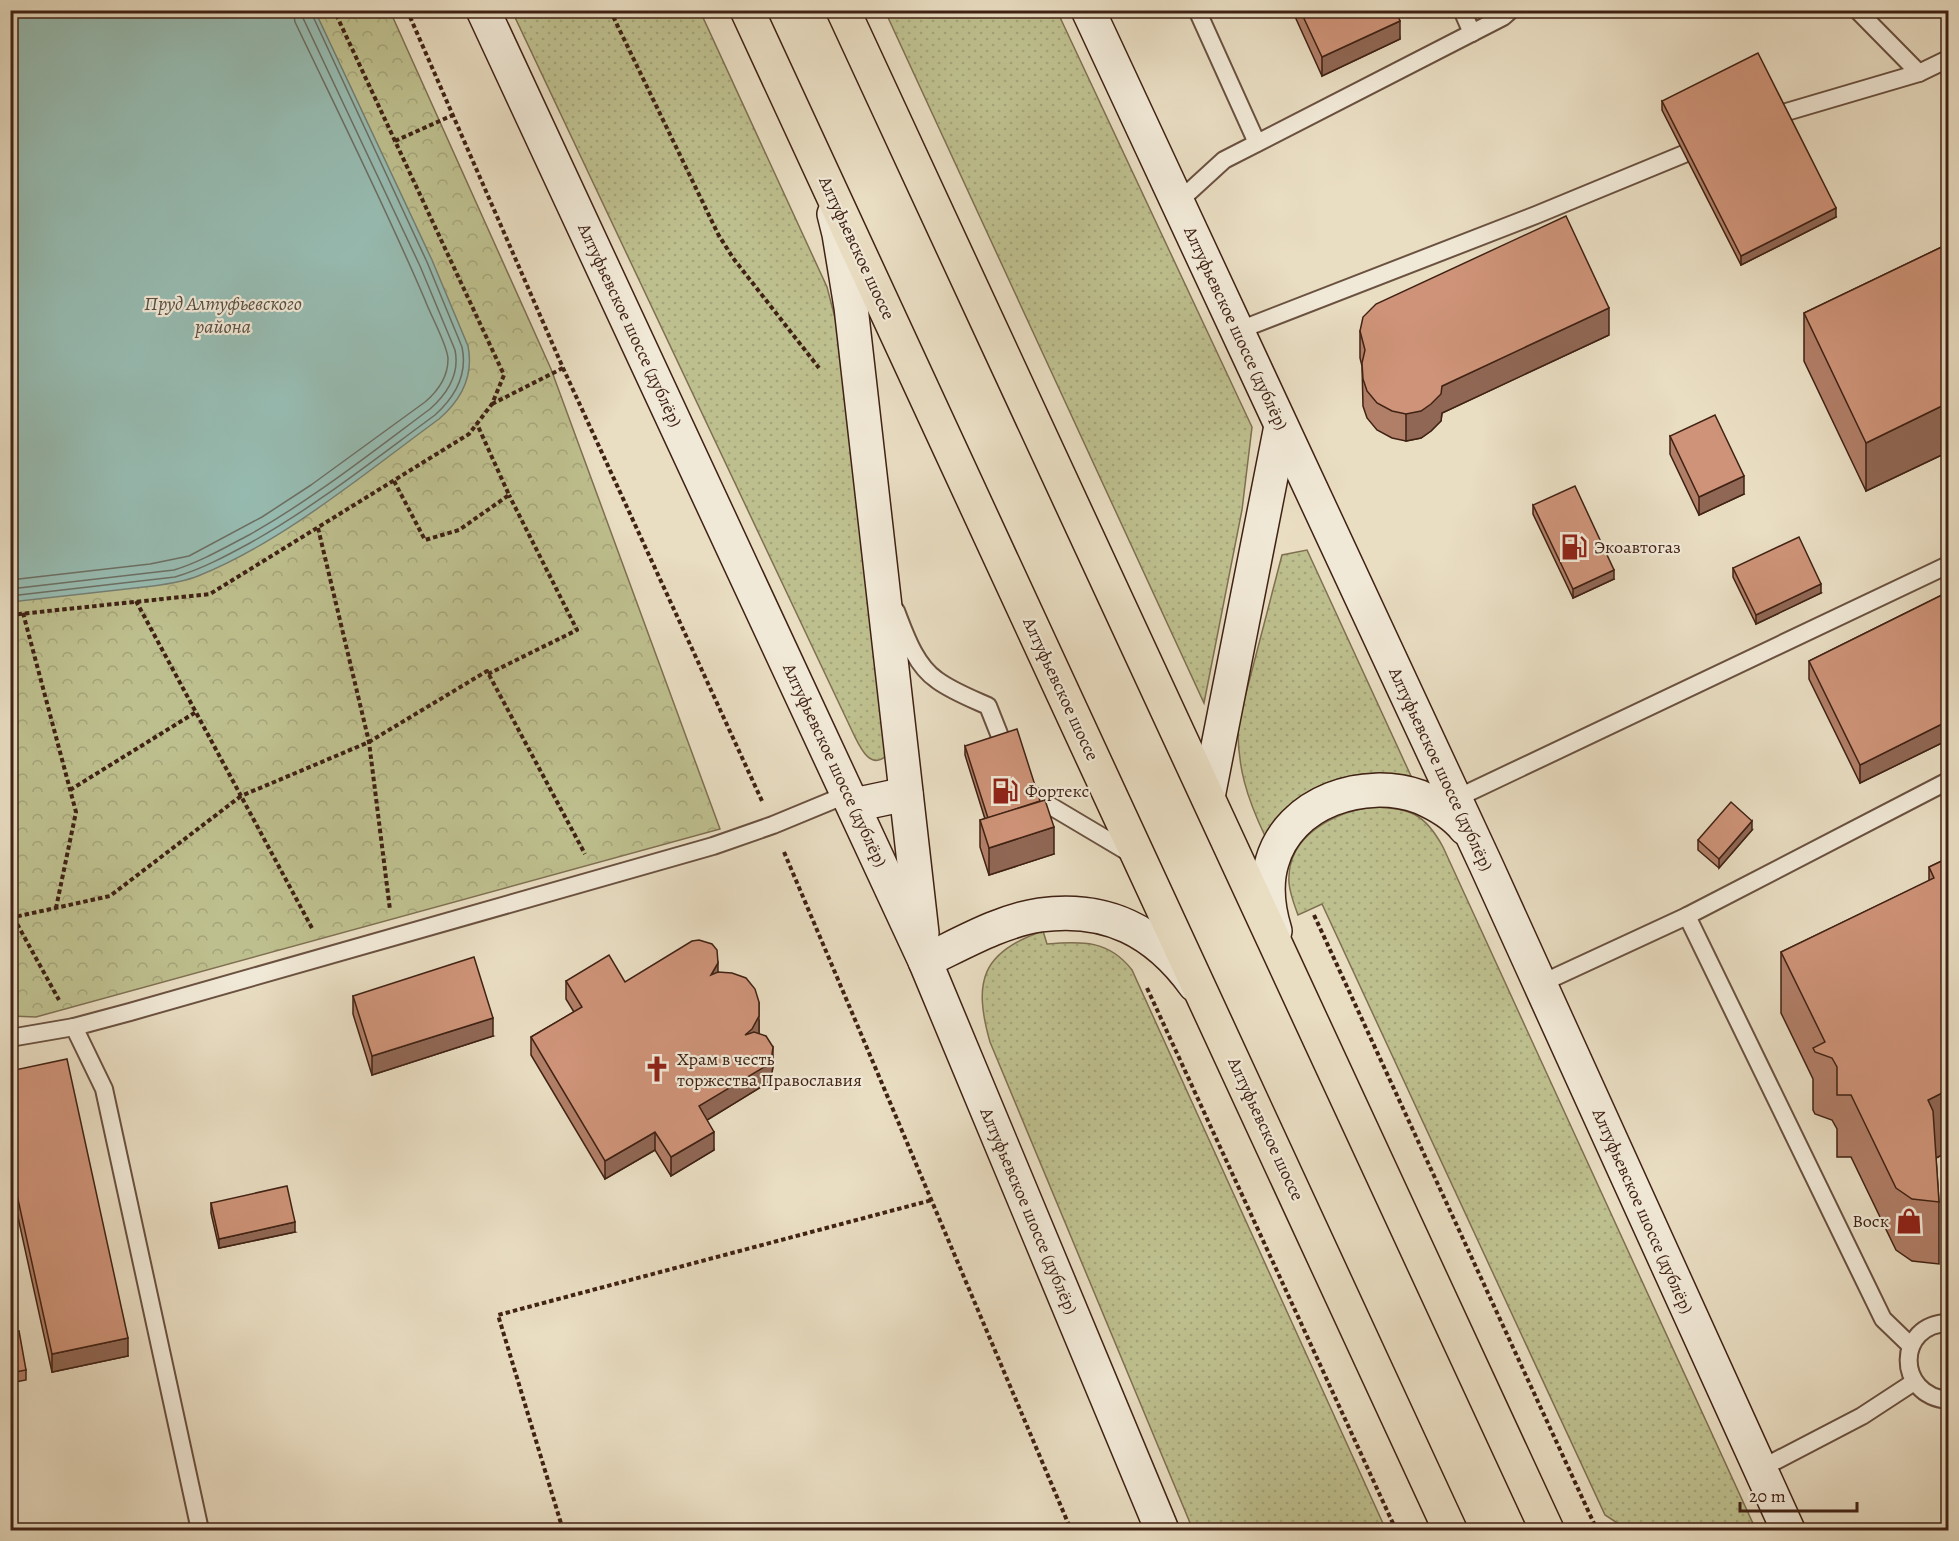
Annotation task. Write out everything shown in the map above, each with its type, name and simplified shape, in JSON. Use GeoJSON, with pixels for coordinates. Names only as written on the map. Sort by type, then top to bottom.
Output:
{"type":"FeatureCollection","features":[{"type":"Feature","properties":{"kind":"main road","name":"Алтуфьевское шоссе"},"geometry":{"type":"LineString","coordinates":[[747,10],[1450,1530]]}},
{"type":"Feature","properties":{"kind":"main road"},"geometry":{"type":"LineString","coordinates":[[843,10],[1547,1530]]}},
{"type":"Feature","properties":{"kind":"street","name":"Алтуфьевское шоссе (дублёр)"},"geometry":{"type":"LineString","coordinates":[[483,10],[925,961],[1162,1530]]}},
{"type":"Feature","properties":{"kind":"street","name":"Алтуфьевское шоссе (дублёр)"},"geometry":{"type":"LineString","coordinates":[[1088,10],[1474,840],[1788,1530]]}},
{"type":"Feature","properties":{"kind":"street"},"geometry":{"type":"LineString","coordinates":[[822,171],[840,234],[852,307],[925,961],[991,931],[1027,918],[1039,915],[1069,914],[1094,916],[1119,921],[1138,930],[1190,977],[1204,997]]}},
{"type":"Feature","properties":{"kind":"street"},"geometry":{"type":"LineString","coordinates":[[1208,797],[1281,426]]}},
{"type":"Feature","properties":{"kind":"street"},"geometry":{"type":"LineString","coordinates":[[1284,961],[1269,904],[1268,883],[1272,861],[1283,838],[1296,822],[1322,804],[1339,796],[1373,789],[1406,792],[1448,812],[1462,824],[1474,840]]}},
{"type":"Feature","properties":{"kind":"street"},"geometry":{"type":"LineString","coordinates":[[851,800],[906,794]]}},
{"type":"Feature","properties":{"kind":"lane"},"geometry":{"type":"LineString","coordinates":[[1197,10],[1257,143]]}},
{"type":"Feature","properties":{"kind":"lane"},"geometry":{"type":"LineString","coordinates":[[1462,10],[1472,33]]}},
{"type":"Feature","properties":{"kind":"lane"},"geometry":{"type":"LineString","coordinates":[[1177,203],[1224,160],[1503,17],[1511,10]]}},
{"type":"Feature","properties":{"kind":"lane"},"geometry":{"type":"LineString","coordinates":[[1857,10],[1919,73]]}},
{"type":"Feature","properties":{"kind":"lane"},"geometry":{"type":"LineString","coordinates":[[1783,113],[1919,73],[1948,59]]}},
{"type":"Feature","properties":{"kind":"lane"},"geometry":{"type":"LineString","coordinates":[[1237,331],[1684,154]]}},
{"type":"Feature","properties":{"kind":"lane"},"geometry":{"type":"LineString","coordinates":[[1455,799],[1948,565]]}},
{"type":"Feature","properties":{"kind":"lane"},"geometry":{"type":"LineString","coordinates":[[881,574],[909,642],[921,663],[934,679],[988,706],[1022,790],[1141,860]]}},
{"type":"Feature","properties":{"kind":"lane"},"geometry":{"type":"LineString","coordinates":[[1540,984],[1687,916],[1948,781]]}},
{"type":"Feature","properties":{"kind":"lane"},"geometry":{"type":"LineString","coordinates":[[10,1038],[74,1027],[327,956],[713,846],[851,800]]}},
{"type":"Feature","properties":{"kind":"lane"},"geometry":{"type":"LineString","coordinates":[[1687,916],[1883,1319],[1911,1346]]}},
{"type":"Feature","properties":{"kind":"lane"},"geometry":{"type":"LineString","coordinates":[[74,1027],[104,1089],[200,1530]]}},
{"type":"Feature","properties":{"kind":"lane"},"geometry":{"type":"LineString","coordinates":[[1948,1323],[1938,1323],[1927,1328],[1911,1346],[1908,1358],[1909,1370],[1914,1382],[1923,1392],[1934,1398],[1948,1400]]}},
{"type":"Feature","properties":{"kind":"lane"},"geometry":{"type":"LineString","coordinates":[[1760,1469],[1862,1416],[1914,1382]]}},
{"type":"Feature","properties":{"kind":"path"},"geometry":{"type":"LineString","coordinates":[[10,615],[210,594],[469,434],[492,404],[504,375],[334,10]]}},
{"type":"Feature","properties":{"kind":"path"},"geometry":{"type":"LineString","coordinates":[[407,10],[563,368],[773,825],[1071,1530]]}},
{"type":"Feature","properties":{"kind":"path"},"geometry":{"type":"LineString","coordinates":[[610,10],[718,234],[733,258],[825,375]]}},
{"type":"Feature","properties":{"kind":"path"},"geometry":{"type":"LineString","coordinates":[[395,141],[453,115]]}},
{"type":"Feature","properties":{"kind":"path"},"geometry":{"type":"LineString","coordinates":[[492,404],[563,368]]}},
{"type":"Feature","properties":{"kind":"path"},"geometry":{"type":"LineString","coordinates":[[477,424],[509,495],[577,630],[488,674]]}},
{"type":"Feature","properties":{"kind":"path"},"geometry":{"type":"LineString","coordinates":[[394,481],[425,540],[459,530],[509,495]]}},
{"type":"Feature","properties":{"kind":"path"},"geometry":{"type":"LineString","coordinates":[[318,528],[369,742],[394,937]]}},
{"type":"Feature","properties":{"kind":"path"},"geometry":{"type":"LineString","coordinates":[[136,601],[327,956]]}},
{"type":"Feature","properties":{"kind":"path"},"geometry":{"type":"LineString","coordinates":[[23,613],[76,812],[56,908]]}},
{"type":"Feature","properties":{"kind":"path"},"geometry":{"type":"LineString","coordinates":[[12,917],[110,896],[241,796],[369,742],[487,671],[599,878]]}},
{"type":"Feature","properties":{"kind":"path"},"geometry":{"type":"LineString","coordinates":[[70,790],[196,712]]}},
{"type":"Feature","properties":{"kind":"path"},"geometry":{"type":"LineString","coordinates":[[10,911],[74,1027]]}},
{"type":"Feature","properties":{"kind":"path"},"geometry":{"type":"LineString","coordinates":[[1314,915],[1597,1530]]}},
{"type":"Feature","properties":{"kind":"path"},"geometry":{"type":"LineString","coordinates":[[1144,982],[1396,1530]]}},
{"type":"Feature","properties":{"kind":"path"},"geometry":{"type":"LineString","coordinates":[[563,1530],[498,1315],[932,1200]]}},
{"type":"Feature","properties":{"kind":"green space"},"geometry":{"type":"Polygon","coordinates":[[[11,11],[390,11],[551,369],[720,829],[36,1017],[11,1016],[11,11]]]}},
{"type":"Feature","properties":{"kind":"green space"},"geometry":{"type":"Polygon","coordinates":[[[512,11],[700,11],[827,287],[842,345],[886,756],[880,760],[870,759],[854,735],[512,11]]]}},
{"type":"Feature","properties":{"kind":"green space"},"geometry":{"type":"Polygon","coordinates":[[[885,11],[1057,11],[1252,427],[1242,510],[1204,703],[885,11]]]}},
{"type":"Feature","properties":{"kind":"green space"},"geometry":{"type":"Polygon","coordinates":[[[1307,550],[1411,776],[1368,774],[1327,782],[1309,791],[1293,803],[1265,836],[1244,782],[1239,754],[1238,724],[1282,555],[1307,550]]]}},
{"type":"Feature","properties":{"kind":"green space"},"geometry":{"type":"Polygon","coordinates":[[[1373,807],[1397,809],[1416,815],[1430,827],[1443,847],[1756,1530],[1628,1530],[1605,1515],[1322,904],[1298,915],[1290,891],[1290,866],[1295,852],[1304,840],[1328,821],[1343,814],[1373,807]]]}},
{"type":"Feature","properties":{"kind":"green space"},"geometry":{"type":"Polygon","coordinates":[[[1043,931],[1047,944],[1083,943],[1104,948],[1123,960],[1132,970],[1386,1530],[1193,1530],[990,1042],[982,1002],[987,972],[1006,949],[1022,939],[1043,931]]]}},
{"type":"Feature","properties":{"kind":"water","name":"Пруд Алтуфьевского района"},"geometry":{"type":"Polygon","coordinates":[[[10,11],[315,11],[432,260],[468,346],[469,367],[464,387],[454,404],[439,419],[292,526],[230,562],[192,578],[153,586],[11,602],[10,11]]]}},
{"type":"Feature","properties":{"kind":"building"},"geometry":{"type":"Polygon","coordinates":[[[1300,10],[1396,10],[1400,21],[1322,57],[1300,10]]]}},
{"type":"Feature","properties":{"kind":"building"},"geometry":{"type":"Polygon","coordinates":[[[1758,53],[1836,208],[1741,256],[1662,101],[1758,53]]]}},
{"type":"Feature","properties":{"kind":"building"},"geometry":{"type":"Polygon","coordinates":[[[1566,216],[1609,308],[1442,386],[1441,394],[1421,411],[1406,414],[1392,411],[1377,403],[1367,391],[1363,379],[1362,363],[1365,350],[1360,331],[1363,317],[1376,304],[1566,216]]]}},
{"type":"Feature","properties":{"kind":"building"},"geometry":{"type":"Polygon","coordinates":[[[1948,244],[1948,403],[1866,443],[1804,313],[1948,244]]]}},
{"type":"Feature","properties":{"kind":"building"},"geometry":{"type":"Polygon","coordinates":[[[1715,415],[1744,476],[1699,497],[1670,436],[1715,415]]]}},
{"type":"Feature","properties":{"kind":"building","name":"Экоавтогаз"},"geometry":{"type":"Polygon","coordinates":[[[1575,486],[1614,570],[1573,589],[1533,505],[1575,486]]]}},
{"type":"Feature","properties":{"kind":"building"},"geometry":{"type":"Polygon","coordinates":[[[1799,537],[1821,584],[1756,615],[1733,568],[1799,537]]]}},
{"type":"Feature","properties":{"kind":"building"},"geometry":{"type":"Polygon","coordinates":[[[1948,592],[1948,721],[1860,765],[1809,661],[1948,592]]]}},
{"type":"Feature","properties":{"kind":"building","name":"Фортекс"},"geometry":{"type":"Polygon","coordinates":[[[1017,729],[1040,801],[988,818],[965,746],[1017,729]]]}},
{"type":"Feature","properties":{"kind":"building"},"geometry":{"type":"Polygon","coordinates":[[[1045,800],[1054,827],[989,848],[980,820],[1045,800]]]}},
{"type":"Feature","properties":{"kind":"building"},"geometry":{"type":"Polygon","coordinates":[[[1731,802],[1752,821],[1719,859],[1698,840],[1731,802]]]}},
{"type":"Feature","properties":{"kind":"building"},"geometry":{"type":"Polygon","coordinates":[[[1948,858],[1948,1090],[1928,1100],[1933,1111],[1939,1202],[1912,1199],[1896,1188],[1851,1095],[1837,1095],[1837,1067],[1832,1058],[1815,1052],[1813,1048],[1825,1042],[1781,952],[1934,878],[1929,867],[1948,858]]]}},
{"type":"Feature","properties":{"kind":"building","name":"Храм в честь торжества Православия"},"geometry":{"type":"Polygon","coordinates":[[[699,940],[712,944],[717,950],[718,963],[711,975],[718,972],[732,973],[746,978],[755,989],[759,1002],[759,1016],[752,1029],[745,1035],[754,1032],[766,1036],[773,1047],[771,1061],[699,1106],[714,1132],[671,1157],[655,1132],[605,1161],[531,1037],[582,1007],[566,981],[609,955],[625,982],[692,941],[699,940]]]}},
{"type":"Feature","properties":{"kind":"building"},"geometry":{"type":"Polygon","coordinates":[[[474,957],[493,1018],[372,1056],[353,996],[474,957]]]}},
{"type":"Feature","properties":{"kind":"building"},"geometry":{"type":"Polygon","coordinates":[[[67,1059],[128,1338],[52,1354],[10,1163],[10,1071],[67,1059]]]}},
{"type":"Feature","properties":{"kind":"building"},"geometry":{"type":"Polygon","coordinates":[[[287,1186],[295,1222],[219,1239],[211,1203],[287,1186]]]}},
{"type":"Feature","properties":{"kind":"building"},"geometry":{"type":"Polygon","coordinates":[[[19,1331],[26,1370],[10,1373],[10,1333],[19,1331]]]}},
{"type":"Feature","properties":{"kind":"place","name":"Экоавтогаз"},"geometry":{"type":"Point","coordinates":[1574,547]}},
{"type":"Feature","properties":{"kind":"place","name":"Фортекс"},"geometry":{"type":"Point","coordinates":[1005,791]}},
{"type":"Feature","properties":{"kind":"place","name":"Храм в честь торжества Православия"},"geometry":{"type":"Point","coordinates":[657,1069]}},
{"type":"Feature","properties":{"kind":"place","name":"Воск"},"geometry":{"type":"Point","coordinates":[1909,1221]}}]}
